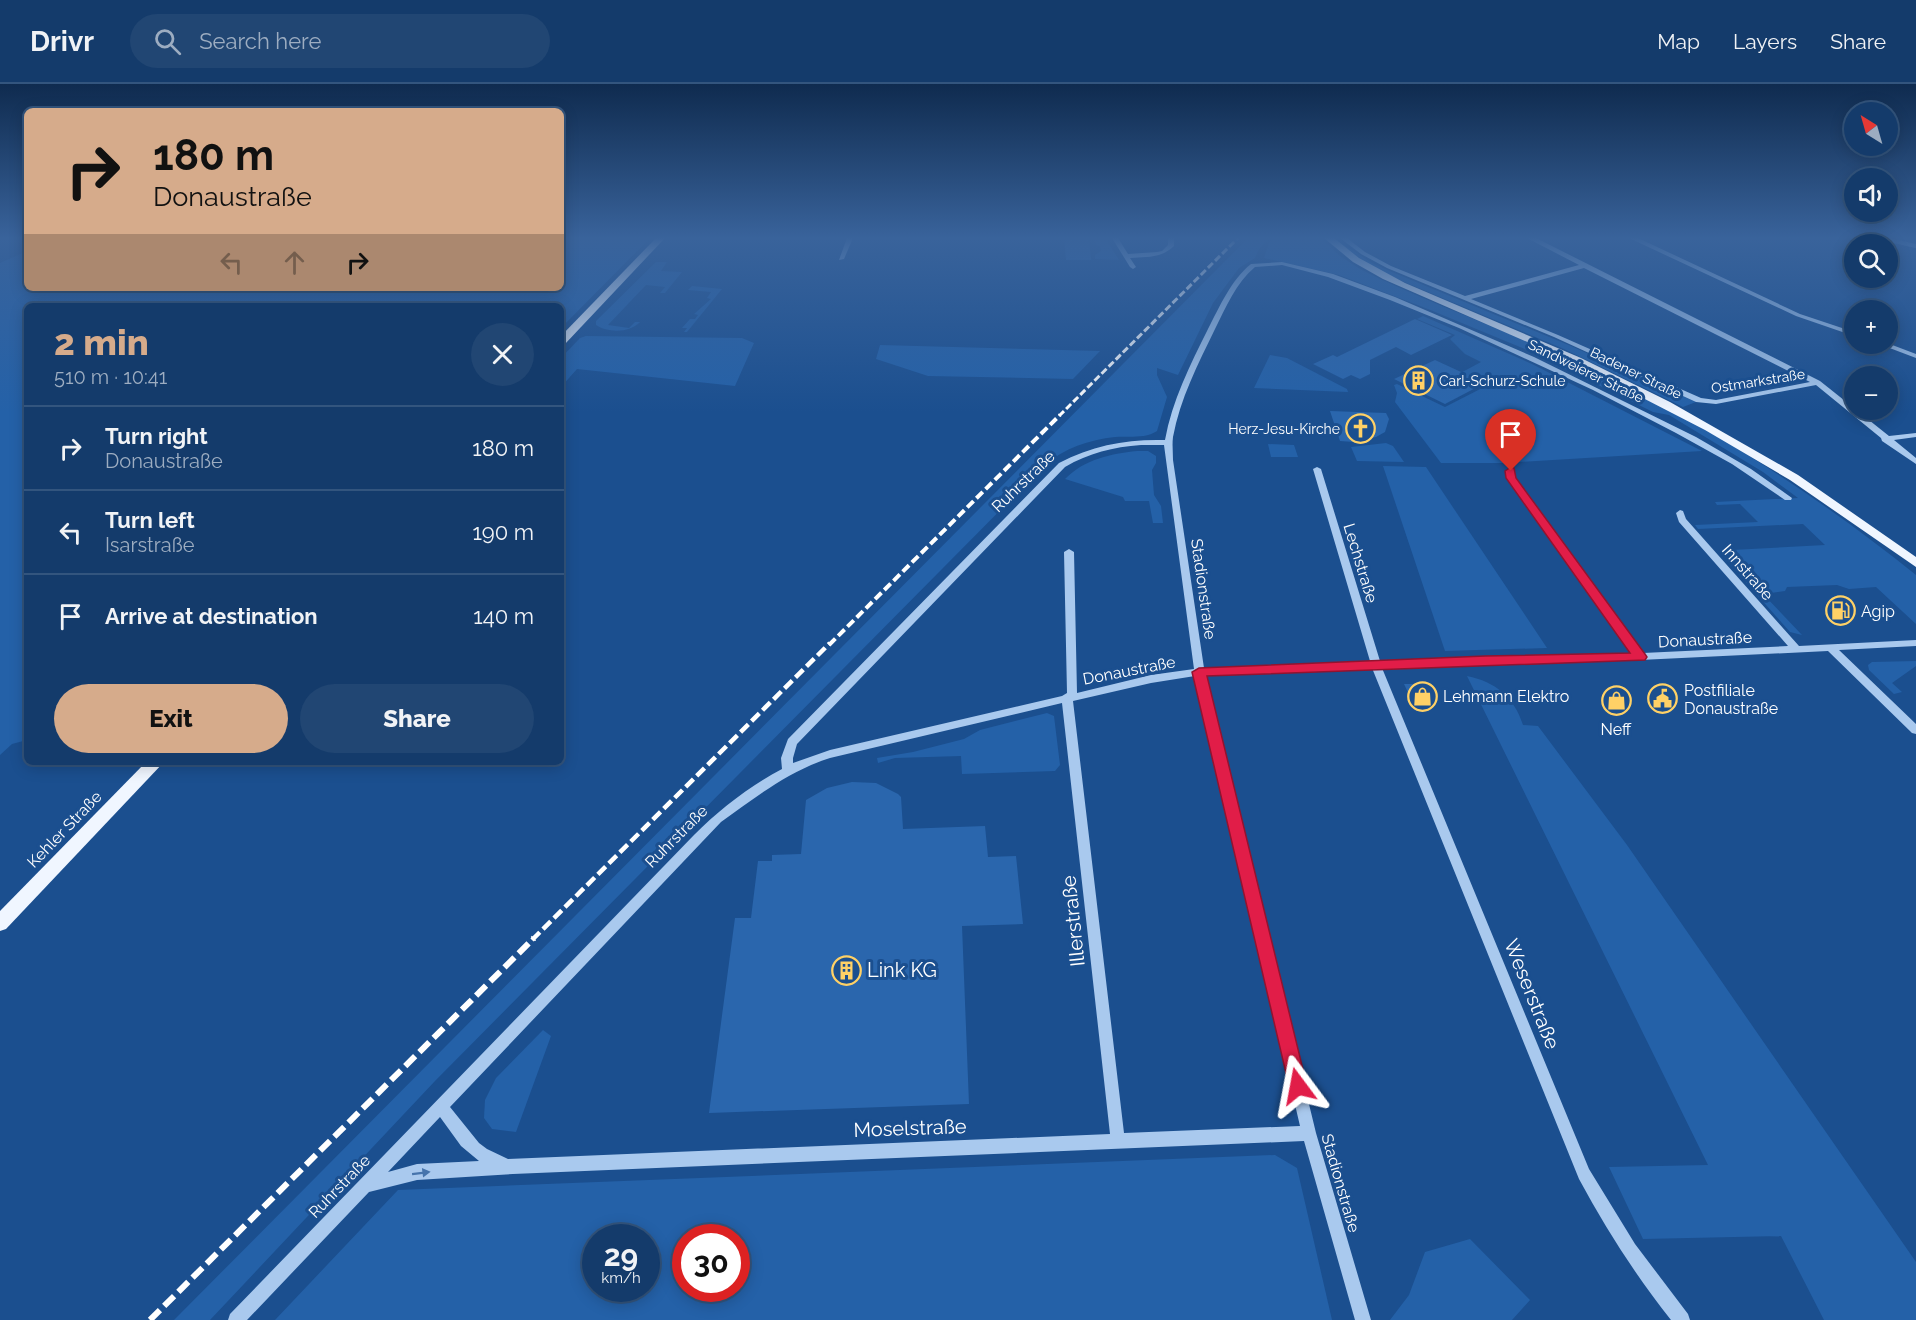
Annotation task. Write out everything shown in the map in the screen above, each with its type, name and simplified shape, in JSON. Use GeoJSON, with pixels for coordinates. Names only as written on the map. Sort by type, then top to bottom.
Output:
{"type":"FeatureCollection","features":[{"type":"Feature","properties":{"kind":"main road"},"geometry":{"type":"LineString","coordinates":[[564,339],[606,296]]}},
{"type":"Feature","properties":{"kind":"main road","name":"Badener Straße"},"geometry":{"type":"LineString","coordinates":[[1427,296],[1555,350],[1705,424],[1840,507],[1916,563]]}},
{"type":"Feature","properties":{"kind":"main road","name":"Kehler Straße"},"geometry":{"type":"LineString","coordinates":[[0,923],[153,765]]}},
{"type":"Feature","properties":{"kind":"street","name":"Stadionstraße"},"geometry":{"type":"LineString","coordinates":[[1230,296],[1204,343],[1182,397],[1168,443],[1199,672],[1309,1132],[1363,1320]]}},
{"type":"Feature","properties":{"kind":"street","name":"Sandweierer Straße"},"geometry":{"type":"LineString","coordinates":[[1383,296],[1486,336],[1571,376],[1680,431],[1788,498]]}},
{"type":"Feature","properties":{"kind":"street","name":"Ostmarkstraße"},"geometry":{"type":"LineString","coordinates":[[1460,296],[1699,400],[1716,402],[1817,383]]}},
{"type":"Feature","properties":{"kind":"street"},"geometry":{"type":"LineString","coordinates":[[1466,298],[1475,296]]}},
{"type":"Feature","properties":{"kind":"street"},"geometry":{"type":"LineString","coordinates":[[1643,296],[1817,383],[1916,462]]}},
{"type":"Feature","properties":{"kind":"street"},"geometry":{"type":"LineString","coordinates":[[1755,296],[1790,312],[1844,331]]}},
{"type":"Feature","properties":{"kind":"street"},"geometry":{"type":"LineString","coordinates":[[1898,350],[1916,356]]}},
{"type":"Feature","properties":{"kind":"street"},"geometry":{"type":"LineString","coordinates":[[1885,439],[1916,435]]}},
{"type":"Feature","properties":{"kind":"street","name":"Ruhrstraße"},"geometry":{"type":"LineString","coordinates":[[236,1320],[717,819],[788,770],[787,758],[792,742],[1062,465],[1096,448],[1142,442],[1168,443]]}},
{"type":"Feature","properties":{"kind":"street","name":"Lechstraße"},"geometry":{"type":"LineString","coordinates":[[1317,469],[1376,666]]}},
{"type":"Feature","properties":{"kind":"street"},"geometry":{"type":"LineString","coordinates":[[1511,471],[1511,478],[1640,657]]}},
{"type":"Feature","properties":{"kind":"street","name":"Innstraße"},"geometry":{"type":"LineString","coordinates":[[1680,513],[1682,520],[1796,649]]}},
{"type":"Feature","properties":{"kind":"street","name":"Illerstraße"},"geometry":{"type":"LineString","coordinates":[[1069,552],[1070,697],[1118,1141]]}},
{"type":"Feature","properties":{"kind":"street","name":"Donaustraße"},"geometry":{"type":"LineString","coordinates":[[788,770],[848,749],[1152,679],[1199,672],[1485,660],[1640,657],[1916,643]]}},
{"type":"Feature","properties":{"kind":"street"},"geometry":{"type":"LineString","coordinates":[[1830,647],[1916,730]]}},
{"type":"Feature","properties":{"kind":"street","name":"Weserstraße"},"geometry":{"type":"LineString","coordinates":[[1376,666],[1584,1174],[1612,1225],[1647,1278],[1682,1320]]}},
{"type":"Feature","properties":{"kind":"street","name":"Moselstraße"},"geometry":{"type":"LineString","coordinates":[[441,1106],[470,1144],[487,1160],[513,1166]]}},
{"type":"Feature","properties":{"kind":"street","name":"Moselstraße"},"geometry":{"type":"LineString","coordinates":[[364,1186],[417,1172],[513,1166],[1309,1132]]}},
{"type":"Feature","properties":{"kind":"shaded area"},"geometry":{"type":"Polygon","coordinates":[[[0,296],[593,296],[564,325],[564,303],[24,303],[24,741],[12,744],[0,755],[0,296]]]}},
{"type":"Feature","properties":{"kind":"shaded area"},"geometry":{"type":"Polygon","coordinates":[[[622,296],[636,296],[608,325],[629,328],[635,322],[640,322],[636,326],[619,331],[601,328],[596,325],[596,321],[622,296]]]}},
{"type":"Feature","properties":{"kind":"shaded area"},"geometry":{"type":"Polygon","coordinates":[[[709,296],[717,296],[687,332],[684,332],[687,328],[682,328],[690,319],[695,319],[698,315],[694,314],[711,299],[707,298],[709,296]]]}},
{"type":"Feature","properties":{"kind":"shaded area"},"geometry":{"type":"Polygon","coordinates":[[[1191,296],[1218,296],[1178,375],[1157,368],[1157,375],[1167,397],[1157,431],[1142,436],[1115,437],[1086,443],[1069,449],[1045,465],[435,1081],[210,1320],[174,1320],[1191,296]]]}},
{"type":"Feature","properties":{"kind":"shaded area"},"geometry":{"type":"Polygon","coordinates":[[[1393,296],[1418,296],[1520,339],[1654,402],[1718,437],[1769,469],[1869,538],[1916,575],[1916,624],[1876,587],[1849,589],[1837,585],[1787,587],[1785,591],[1763,594],[1802,635],[1790,632],[1727,561],[1741,560],[1732,550],[1825,545],[1803,524],[1698,529],[1695,525],[1758,522],[1740,504],[1717,505],[1715,502],[1798,498],[1763,472],[1669,415],[1653,412],[1527,350],[1393,296]]]}},
{"type":"Feature","properties":{"kind":"shaded area"},"geometry":{"type":"Polygon","coordinates":[[[1437,296],[1449,296],[1571,346],[1696,402],[1683,407],[1564,349],[1437,296]]]}},
{"type":"Feature","properties":{"kind":"shaded area"},"geometry":{"type":"Polygon","coordinates":[[[1423,316],[1532,364],[1702,451],[1501,463],[1441,463],[1395,402],[1397,393],[1394,385],[1397,384],[1445,407],[1492,383],[1473,374],[1463,379],[1455,376],[1481,362],[1465,354],[1450,339],[1455,335],[1417,319],[1423,316]]]}},
{"type":"Feature","properties":{"kind":"shaded area"},"geometry":{"type":"Polygon","coordinates":[[[586,336],[742,338],[754,343],[735,386],[577,369],[564,384],[564,355],[580,338],[586,336]]]}},
{"type":"Feature","properties":{"kind":"shaded area"},"geometry":{"type":"Polygon","coordinates":[[[880,345],[1100,351],[1073,379],[928,376],[876,359],[880,345]]]}},
{"type":"Feature","properties":{"kind":"shaded area"},"geometry":{"type":"Polygon","coordinates":[[[1270,355],[1287,358],[1347,389],[1348,392],[1254,388],[1270,355]]]}},
{"type":"Feature","properties":{"kind":"shaded area"},"geometry":{"type":"Polygon","coordinates":[[[1386,443],[1393,446],[1404,462],[1357,461],[1351,447],[1386,443]]]}},
{"type":"Feature","properties":{"kind":"shaded area"},"geometry":{"type":"Polygon","coordinates":[[[1268,444],[1294,445],[1298,457],[1271,457],[1268,444]]]}},
{"type":"Feature","properties":{"kind":"shaded area"},"geometry":{"type":"Polygon","coordinates":[[[1137,451],[1148,451],[1156,456],[1156,463],[1152,470],[1154,495],[1161,506],[1163,523],[1153,523],[1149,501],[1125,501],[1123,497],[1065,479],[1089,462],[1137,451]]]}},
{"type":"Feature","properties":{"kind":"shaded area"},"geometry":{"type":"Polygon","coordinates":[[[1383,466],[1426,467],[1547,648],[1445,651],[1383,466]]]}},
{"type":"Feature","properties":{"kind":"shaded area"},"geometry":{"type":"Polygon","coordinates":[[[1916,661],[1916,666],[1892,683],[1902,692],[1894,694],[1869,670],[1868,665],[1872,662],[1916,661]]]}},
{"type":"Feature","properties":{"kind":"shaded area"},"geometry":{"type":"Polygon","coordinates":[[[1467,676],[1487,682],[1502,692],[1515,706],[1523,725],[1538,726],[1627,845],[1916,1262],[1916,1320],[1824,1320],[1781,1236],[1643,1239],[1609,1167],[1708,1165],[1467,676]]]}},
{"type":"Feature","properties":{"kind":"shaded area"},"geometry":{"type":"Polygon","coordinates":[[[1047,713],[1054,716],[1060,765],[1055,771],[962,774],[961,756],[895,758],[878,763],[877,758],[913,752],[964,739],[980,730],[1047,713]]]}},
{"type":"Feature","properties":{"kind":"shaded area"},"geometry":{"type":"Polygon","coordinates":[[[543,1030],[551,1036],[516,1132],[492,1129],[484,1118],[485,1100],[496,1078],[543,1030]]]}},
{"type":"Feature","properties":{"kind":"shaded area"},"geometry":{"type":"Polygon","coordinates":[[[1275,1155],[1297,1168],[1332,1320],[275,1320],[398,1190],[1275,1155]]]}},
{"type":"Feature","properties":{"kind":"shaded area"},"geometry":{"type":"Polygon","coordinates":[[[1470,1239],[1530,1300],[1512,1320],[1390,1320],[1409,1295],[1425,1252],[1470,1239]]]}},
{"type":"Feature","properties":{"kind":"building"},"geometry":{"type":"Polygon","coordinates":[[[1415,319],[1452,335],[1411,355],[1396,347],[1370,360],[1370,374],[1360,379],[1351,375],[1343,379],[1313,364],[1333,355],[1337,357],[1415,319]]]}},
{"type":"Feature","properties":{"kind":"building","name":"Carl-Schurz-Schule"},"geometry":{"type":"Polygon","coordinates":[[[1435,360],[1485,383],[1445,404],[1394,379],[1435,360]]]}},
{"type":"Feature","properties":{"kind":"building","name":"Herz-Jesu-Kirche"},"geometry":{"type":"Polygon","coordinates":[[[1330,411],[1386,413],[1389,419],[1385,432],[1376,437],[1354,442],[1340,441],[1330,411]]]}},
{"type":"Feature","properties":{"kind":"building","name":"Lehmann Elektro"},"geometry":{"type":"Polygon","coordinates":[[[1404,684],[1428,684],[1436,701],[1412,701],[1404,684]]]}},
{"type":"Feature","properties":{"kind":"building","name":"Link KG"},"geometry":{"type":"Polygon","coordinates":[[[852,782],[876,783],[898,794],[901,797],[903,829],[985,826],[988,857],[1016,856],[1023,924],[962,926],[969,1104],[709,1113],[735,918],[751,918],[758,861],[772,861],[772,855],[801,854],[806,800],[827,788],[852,782]]]}},
{"type":"Feature","properties":{"kind":"railway"},"geometry":{"type":"LineString","coordinates":[[1059,416],[1180,296]]}},
{"type":"Feature","properties":{"kind":"railway"},"geometry":{"type":"LineString","coordinates":[[829,645],[1060,415]]}},
{"type":"Feature","properties":{"kind":"railway"},"geometry":{"type":"LineString","coordinates":[[532,940],[830,643]]}},
{"type":"Feature","properties":{"kind":"railway"},"geometry":{"type":"LineString","coordinates":[[150,1320],[534,938]]}},
{"type":"Feature","properties":{"kind":"place","name":"Carl-Schurz-Schule"},"geometry":{"type":"Point","coordinates":[1418,381]}},
{"type":"Feature","properties":{"kind":"place","name":"Herz-Jesu-Kirche"},"geometry":{"type":"Point","coordinates":[1361,429]}},
{"type":"Feature","properties":{"kind":"place","name":"Agip"},"geometry":{"type":"Point","coordinates":[1840,611]}},
{"type":"Feature","properties":{"kind":"place","name":"Lehmann Elektro"},"geometry":{"type":"Point","coordinates":[1422,696]}},
{"type":"Feature","properties":{"kind":"place","name":"Postfiliale Donaustraße"},"geometry":{"type":"Point","coordinates":[1663,699]}},
{"type":"Feature","properties":{"kind":"place","name":"Neff"},"geometry":{"type":"Point","coordinates":[1616,701]}},
{"type":"Feature","properties":{"kind":"place","name":"Link KG"},"geometry":{"type":"Point","coordinates":[846,970]}},
{"type":"Feature","properties":{"kind":"route"},"geometry":{"type":"LineString","coordinates":[[1298,1086],[1199,672],[1485,660],[1640,657],[1511,478],[1511,471]]}}]}
